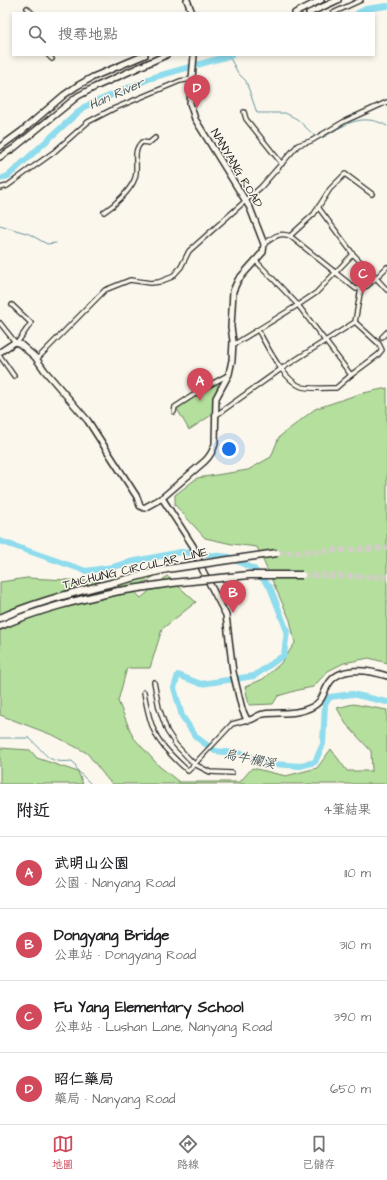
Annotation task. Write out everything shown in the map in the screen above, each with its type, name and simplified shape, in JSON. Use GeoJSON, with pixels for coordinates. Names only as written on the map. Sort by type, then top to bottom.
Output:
{"type":"FeatureCollection","features":[{"type":"Feature","properties":{"kind":"highway","name":"TAICHUNG CIRCULAR LINE"},"geometry":{"type":"LineString","coordinates":[[0,618],[67,593],[167,569],[277,553]]}},
{"type":"Feature","properties":{"kind":"highway","name":"TAICHUNG CIRCULAR LINE"},"geometry":{"type":"LineString","coordinates":[[0,626],[23,616],[71,601],[119,590],[172,583],[250,576],[302,575]]}},
{"type":"Feature","properties":{"kind":"street"},"geometry":{"type":"LineString","coordinates":[[187,0],[192,12]]}},
{"type":"Feature","properties":{"kind":"street"},"geometry":{"type":"LineString","coordinates":[[297,12],[321,0]]}},
{"type":"Feature","properties":{"kind":"street"},"geometry":{"type":"LineString","coordinates":[[311,12],[338,0]]}},
{"type":"Feature","properties":{"kind":"street"},"geometry":{"type":"LineString","coordinates":[[336,12],[361,0]]}},
{"type":"Feature","properties":{"kind":"street"},"geometry":{"type":"LineString","coordinates":[[27,8],[31,12]]}},
{"type":"Feature","properties":{"kind":"street"},"geometry":{"type":"LineString","coordinates":[[49,56],[52,59]]}},
{"type":"Feature","properties":{"kind":"street"},"geometry":{"type":"LineString","coordinates":[[0,147],[77,86],[93,77],[143,56]]}},
{"type":"Feature","properties":{"kind":"street"},"geometry":{"type":"LineString","coordinates":[[0,157],[14,148],[78,96],[164,56]]}},
{"type":"Feature","properties":{"kind":"street","name":"NANYANG ROAD"},"geometry":{"type":"LineString","coordinates":[[194,56],[190,103],[195,119],[246,201],[254,217],[264,244]]}},
{"type":"Feature","properties":{"kind":"street"},"geometry":{"type":"LineString","coordinates":[[0,188],[6,186],[54,152],[88,122],[113,109],[180,81],[192,78]]}},
{"type":"Feature","properties":{"kind":"street"},"geometry":{"type":"LineString","coordinates":[[37,359],[105,290],[130,280],[151,283],[159,282],[172,277],[181,267],[190,251],[246,201],[282,164],[298,145],[387,102]]}},
{"type":"Feature","properties":{"kind":"street"},"geometry":{"type":"LineString","coordinates":[[244,112],[246,119],[282,164]]}},
{"type":"Feature","properties":{"kind":"street"},"geometry":{"type":"LineString","coordinates":[[104,212],[120,200],[135,178],[137,150],[140,144],[142,142],[149,143],[154,138]]}},
{"type":"Feature","properties":{"kind":"street"},"geometry":{"type":"LineString","coordinates":[[290,236],[314,214],[330,189],[345,174],[372,194]]}},
{"type":"Feature","properties":{"kind":"street"},"geometry":{"type":"LineString","coordinates":[[318,207],[353,254],[387,290]]}},
{"type":"Feature","properties":{"kind":"street"},"geometry":{"type":"LineString","coordinates":[[0,323],[16,342],[28,350],[37,359],[88,421],[137,497],[140,506],[144,508],[162,498],[205,461],[214,450],[216,398],[229,374],[233,345],[231,327],[233,291],[238,280],[263,252],[264,244],[277,235],[283,234],[290,236],[356,289],[367,286],[387,267]]}},
{"type":"Feature","properties":{"kind":"street"},"geometry":{"type":"LineString","coordinates":[[233,345],[316,293],[353,254]]}},
{"type":"Feature","properties":{"kind":"street"},"geometry":{"type":"LineString","coordinates":[[256,260],[298,305],[351,375]]}},
{"type":"Feature","properties":{"kind":"street"},"geometry":{"type":"LineString","coordinates":[[215,416],[281,370],[355,322],[361,288]]}},
{"type":"Feature","properties":{"kind":"street"},"geometry":{"type":"LineString","coordinates":[[0,352],[16,342],[31,323],[12,305]]}},
{"type":"Feature","properties":{"kind":"street"},"geometry":{"type":"LineString","coordinates":[[258,330],[281,370],[289,378],[302,387],[336,388],[378,355],[382,350],[379,344],[355,322]]}},
{"type":"Feature","properties":{"kind":"street"},"geometry":{"type":"LineString","coordinates":[[382,338],[387,332]]}},
{"type":"Feature","properties":{"kind":"street"},"geometry":{"type":"LineString","coordinates":[[0,356],[14,376]]}},
{"type":"Feature","properties":{"kind":"street"},"geometry":{"type":"LineString","coordinates":[[174,412],[175,406],[229,374]]}},
{"type":"Feature","properties":{"kind":"street"},"geometry":{"type":"LineString","coordinates":[[162,498],[189,540],[216,598],[226,615],[235,684],[242,709],[247,720]]}},
{"type":"Feature","properties":{"kind":"street"},"geometry":{"type":"LineString","coordinates":[[144,692],[152,729],[158,740],[168,753],[188,771],[232,724],[250,720],[261,714],[286,714],[304,711],[322,699],[328,684],[332,680],[346,672],[357,670],[387,676]]}},
{"type":"Feature","properties":{"kind":"street"},"geometry":{"type":"LineString","coordinates":[[154,682],[159,708],[167,730],[176,745],[194,764],[210,772],[232,773]]}},
{"type":"Feature","properties":{"kind":"green space"},"geometry":{"type":"Polygon","coordinates":[[[214,382],[219,387],[215,395],[213,414],[189,430],[176,407],[214,382]]]}},
{"type":"Feature","properties":{"kind":"green space"},"geometry":{"type":"Polygon","coordinates":[[[387,388],[387,663],[369,658],[344,663],[328,671],[313,687],[278,696],[273,704],[249,705],[245,687],[263,679],[281,663],[295,643],[290,620],[257,547],[232,544],[205,538],[175,505],[175,495],[197,478],[248,470],[271,457],[279,437],[315,409],[359,394],[387,388]]]}},
{"type":"Feature","properties":{"kind":"green space"},"geometry":{"type":"Polygon","coordinates":[[[148,570],[155,576],[132,589],[141,598],[167,576],[196,602],[162,629],[150,668],[127,668],[118,701],[133,737],[159,766],[179,782],[240,782],[252,768],[286,776],[317,768],[331,749],[347,771],[372,771],[371,751],[346,724],[337,708],[353,704],[387,710],[387,784],[113,784],[108,780],[87,753],[55,736],[0,715],[0,582],[27,578],[111,582],[148,570]]]}},
{"type":"Feature","properties":{"kind":"green space"},"geometry":{"type":"Polygon","coordinates":[[[0,748],[30,750],[37,758],[78,772],[83,784],[0,784],[0,748]]]}},
{"type":"Feature","properties":{"kind":"waterway","name":"Han River"},"geometry":{"type":"LineString","coordinates":[[360,12],[366,9],[387,6]]}},
{"type":"Feature","properties":{"kind":"waterway","name":"Han River"},"geometry":{"type":"LineString","coordinates":[[0,179],[8,176],[84,107],[151,78],[228,56]]}},
{"type":"Feature","properties":{"kind":"waterway"},"geometry":{"type":"LineString","coordinates":[[229,56],[238,73],[246,81],[257,113],[285,113],[297,119],[316,137]]}},
{"type":"Feature","properties":{"kind":"waterway"},"geometry":{"type":"LineString","coordinates":[[318,139],[347,124],[360,120],[373,121],[387,126]]}},
{"type":"Feature","properties":{"kind":"waterway"},"geometry":{"type":"LineString","coordinates":[[0,225],[29,234],[47,244],[56,243]]}},
{"type":"Feature","properties":{"kind":"waterway","name":"烏牛欄溪"},"geometry":{"type":"LineString","coordinates":[[0,541],[86,571],[113,567],[130,562],[181,552],[229,557],[254,569],[270,587],[287,631],[284,655],[254,676],[201,684],[178,675],[174,688],[182,716],[196,737],[215,751],[244,754],[274,764],[300,766],[315,762],[323,744],[325,704],[330,697],[352,694],[387,702]]}},
{"type":"Feature","properties":{"kind":"waterway"},"geometry":{"type":"LineString","coordinates":[[0,738],[29,738],[51,759],[56,761],[72,761],[77,770],[91,784]]}},
{"type":"Feature","properties":{"kind":"tunnel"},"geometry":{"type":"LineString","coordinates":[[277,553],[387,548]]}},
{"type":"Feature","properties":{"kind":"tunnel"},"geometry":{"type":"LineString","coordinates":[[302,575],[387,577]]}},
{"type":"Feature","properties":{"kind":"place","name":"昭仁藥局"},"geometry":{"type":"Point","coordinates":[197,108]}},
{"type":"Feature","properties":{"kind":"place","name":"Fu Yang Elementary School"},"geometry":{"type":"Point","coordinates":[363,294]}},
{"type":"Feature","properties":{"kind":"place","name":"武明山公園"},"geometry":{"type":"Point","coordinates":[200,401]}},
{"type":"Feature","properties":{"kind":"place","name":"Dongyang Bridge"},"geometry":{"type":"Point","coordinates":[233,613]}}]}
